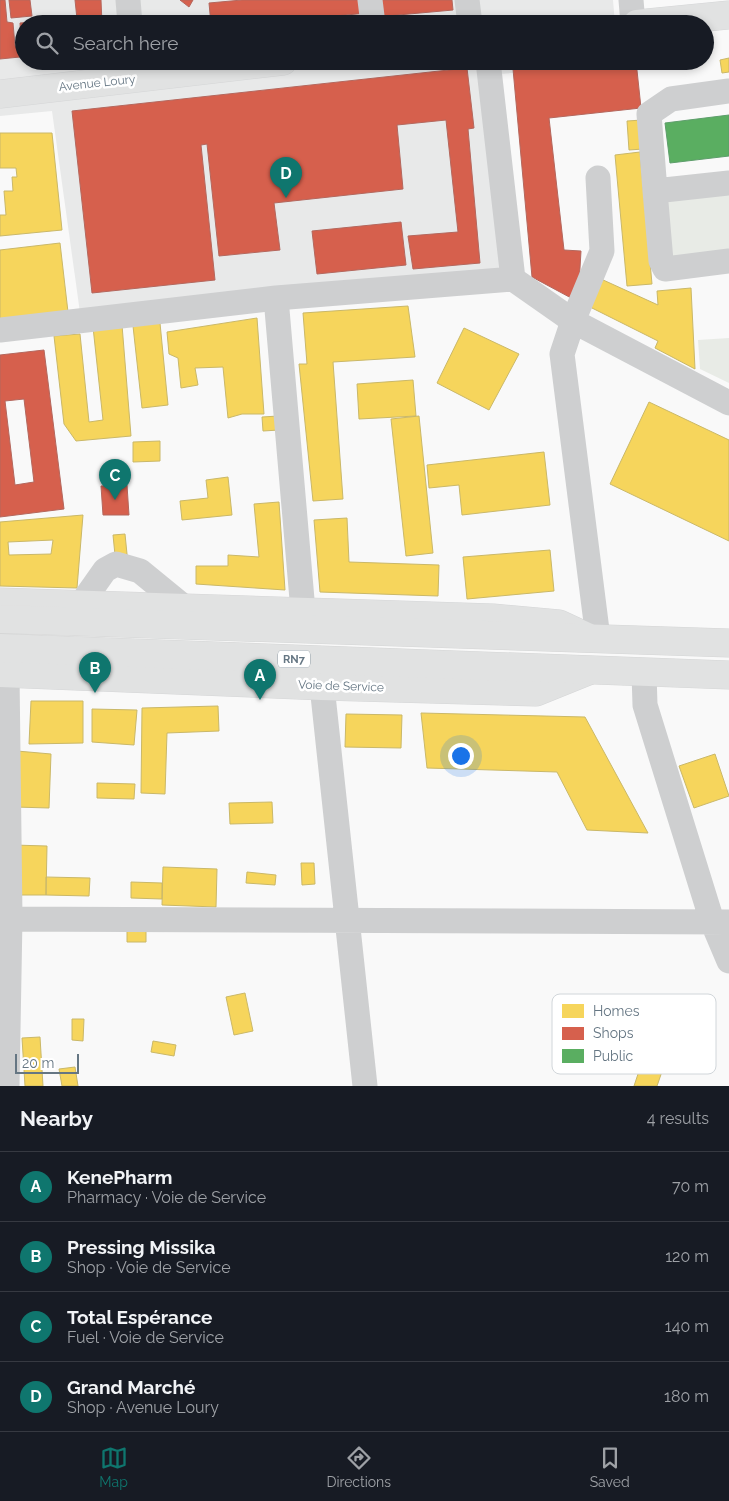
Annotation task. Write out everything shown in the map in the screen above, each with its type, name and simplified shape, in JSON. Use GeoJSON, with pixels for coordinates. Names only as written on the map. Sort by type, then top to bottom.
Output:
{"type":"FeatureCollection","features":[{"type":"Feature","properties":{"kind":"main road"},"geometry":{"type":"LineString","coordinates":[[714,16],[729,14]]}},
{"type":"Feature","properties":{"kind":"main road","name":"Avenue Loury"},"geometry":{"type":"LineString","coordinates":[[0,94],[135,70]]}},
{"type":"Feature","properties":{"kind":"main road"},"geometry":{"type":"LineString","coordinates":[[0,602],[492,618],[560,624],[592,638]]}},
{"type":"Feature","properties":{"kind":"main road"},"geometry":{"type":"LineString","coordinates":[[0,620],[729,643]]}},
{"type":"Feature","properties":{"kind":"main road","name":"RN7"},"geometry":{"type":"LineString","coordinates":[[0,648],[729,675]]}},
{"type":"Feature","properties":{"kind":"main road","name":"Voie de Service"},"geometry":{"type":"LineString","coordinates":[[4,673],[322,686],[536,692],[588,671]]}},
{"type":"Feature","properties":{"kind":"street"},"geometry":{"type":"LineString","coordinates":[[128,0],[129,15]]}},
{"type":"Feature","properties":{"kind":"street"},"geometry":{"type":"LineString","coordinates":[[370,0],[372,15]]}},
{"type":"Feature","properties":{"kind":"street"},"geometry":{"type":"LineString","coordinates":[[467,0],[469,15]]}},
{"type":"Feature","properties":{"kind":"street"},"geometry":{"type":"LineString","coordinates":[[631,0],[632,15]]}},
{"type":"Feature","properties":{"kind":"street"},"geometry":{"type":"LineString","coordinates":[[489,70],[513,279]]}},
{"type":"Feature","properties":{"kind":"street"},"geometry":{"type":"LineString","coordinates":[[729,91],[671,99],[649,114],[661,261],[665,269],[729,261]]}},
{"type":"Feature","properties":{"kind":"street"},"geometry":{"type":"LineString","coordinates":[[592,638],[562,354],[573,321],[602,251],[598,178]]}},
{"type":"Feature","properties":{"kind":"street"},"geometry":{"type":"LineString","coordinates":[[655,191],[729,182]]}},
{"type":"Feature","properties":{"kind":"street"},"geometry":{"type":"LineString","coordinates":[[0,330],[276,298],[513,279],[573,321],[729,402]]}},
{"type":"Feature","properties":{"kind":"street"},"geometry":{"type":"LineString","coordinates":[[276,298],[303,611]]}},
{"type":"Feature","properties":{"kind":"street"},"geometry":{"type":"LineString","coordinates":[[80,604],[105,570],[116,564],[140,571],[184,607]]}},
{"type":"Feature","properties":{"kind":"street"},"geometry":{"type":"LineString","coordinates":[[4,673],[7,1086]]}},
{"type":"Feature","properties":{"kind":"street"},"geometry":{"type":"LineString","coordinates":[[644,673],[646,705],[720,921],[729,961]]}},
{"type":"Feature","properties":{"kind":"street"},"geometry":{"type":"LineString","coordinates":[[322,686],[365,1086]]}},
{"type":"Feature","properties":{"kind":"street"},"geometry":{"type":"LineString","coordinates":[[5,918],[720,921]]}},
{"type":"Feature","properties":{"kind":"shaded area"},"geometry":{"type":"Polygon","coordinates":[[[0,0],[613,0],[614,15],[15,15],[15,70],[544,70],[501,74],[513,279],[82,327],[52,111],[0,116],[0,0]]]}},
{"type":"Feature","properties":{"kind":"shaded area"},"geometry":{"type":"Polygon","coordinates":[[[729,193],[729,271],[673,277],[665,200],[729,193]]]}},
{"type":"Feature","properties":{"kind":"shaded area"},"geometry":{"type":"Polygon","coordinates":[[[729,338],[729,383],[700,369],[698,340],[729,338]]]}},
{"type":"Feature","properties":{"kind":"building: Homes"},"geometry":{"type":"Polygon","coordinates":[[[729,58],[729,72],[722,73],[720,60],[729,58]]]}},
{"type":"Feature","properties":{"kind":"building: Homes"},"geometry":{"type":"Polygon","coordinates":[[[642,120],[643,149],[629,150],[627,121],[642,120]]]}},
{"type":"Feature","properties":{"kind":"building: Homes"},"geometry":{"type":"Polygon","coordinates":[[[0,133],[52,133],[62,230],[0,236],[0,215],[6,215],[4,191],[13,191],[12,177],[17,177],[16,168],[0,168],[0,133]]]}},
{"type":"Feature","properties":{"kind":"building: Homes"},"geometry":{"type":"Polygon","coordinates":[[[640,152],[652,284],[627,286],[615,155],[640,152]]]}},
{"type":"Feature","properties":{"kind":"building: Homes"},"geometry":{"type":"Polygon","coordinates":[[[60,243],[68,312],[0,320],[0,250],[60,243]]]}},
{"type":"Feature","properties":{"kind":"building: Homes"},"geometry":{"type":"Polygon","coordinates":[[[601,279],[658,305],[657,291],[691,288],[695,369],[655,348],[658,341],[588,306],[601,279]]]}},
{"type":"Feature","properties":{"kind":"building: Homes"},"geometry":{"type":"Polygon","coordinates":[[[408,306],[415,357],[333,362],[343,499],[313,501],[299,364],[307,364],[303,313],[408,306]]]}},
{"type":"Feature","properties":{"kind":"building: Homes"},"geometry":{"type":"Polygon","coordinates":[[[257,318],[264,414],[242,414],[228,418],[223,367],[195,368],[198,385],[181,388],[178,358],[169,354],[167,332],[257,318]]]}},
{"type":"Feature","properties":{"kind":"building: Homes"},"geometry":{"type":"Polygon","coordinates":[[[160,323],[168,405],[142,408],[133,326],[160,323]]]}},
{"type":"Feature","properties":{"kind":"building: Homes"},"geometry":{"type":"Polygon","coordinates":[[[122,325],[131,436],[76,441],[64,424],[54,336],[80,334],[89,422],[103,420],[93,327],[122,325]]]}},
{"type":"Feature","properties":{"kind":"building: Homes"},"geometry":{"type":"Polygon","coordinates":[[[464,328],[519,354],[489,410],[437,383],[464,328]]]}},
{"type":"Feature","properties":{"kind":"building: Homes"},"geometry":{"type":"Polygon","coordinates":[[[413,380],[416,416],[359,419],[357,384],[413,380]]]}},
{"type":"Feature","properties":{"kind":"building: Homes"},"geometry":{"type":"Polygon","coordinates":[[[649,402],[729,440],[729,541],[610,484],[649,402]]]}},
{"type":"Feature","properties":{"kind":"building: Homes"},"geometry":{"type":"Polygon","coordinates":[[[278,416],[279,430],[263,431],[262,417],[278,416]]]}},
{"type":"Feature","properties":{"kind":"building: Homes"},"geometry":{"type":"Polygon","coordinates":[[[419,416],[433,553],[406,556],[391,419],[419,416]]]}},
{"type":"Feature","properties":{"kind":"building: Homes"},"geometry":{"type":"Polygon","coordinates":[[[160,441],[160,461],[133,462],[133,442],[160,441]]]}},
{"type":"Feature","properties":{"kind":"building: Homes"},"geometry":{"type":"Polygon","coordinates":[[[544,452],[550,505],[462,515],[459,485],[429,488],[427,465],[544,452]]]}},
{"type":"Feature","properties":{"kind":"building: Homes"},"geometry":{"type":"Polygon","coordinates":[[[228,477],[232,515],[182,520],[180,501],[208,498],[206,480],[228,477]]]}},
{"type":"Feature","properties":{"kind":"building: Homes"},"geometry":{"type":"Polygon","coordinates":[[[279,502],[285,590],[196,584],[196,566],[228,566],[228,555],[259,557],[254,504],[279,502]]]}},
{"type":"Feature","properties":{"kind":"building: Homes"},"geometry":{"type":"Polygon","coordinates":[[[83,515],[77,588],[0,586],[0,522],[83,515]],[[53,540],[8,542],[9,555],[51,554],[53,540]]]}},
{"type":"Feature","properties":{"kind":"building: Homes"},"geometry":{"type":"Polygon","coordinates":[[[347,518],[349,562],[439,565],[438,596],[320,592],[314,520],[347,518]]]}},
{"type":"Feature","properties":{"kind":"building: Homes"},"geometry":{"type":"Polygon","coordinates":[[[125,534],[129,574],[117,575],[113,535],[125,534]]]}},
{"type":"Feature","properties":{"kind":"building: Homes"},"geometry":{"type":"Polygon","coordinates":[[[550,550],[554,591],[467,599],[463,557],[550,550]]]}},
{"type":"Feature","properties":{"kind":"building: Homes"},"geometry":{"type":"Polygon","coordinates":[[[31,701],[83,701],[83,743],[29,744],[31,701]]]}},
{"type":"Feature","properties":{"kind":"building: Homes"},"geometry":{"type":"Polygon","coordinates":[[[218,706],[219,731],[167,733],[165,794],[141,793],[142,708],[218,706]]]}},
{"type":"Feature","properties":{"kind":"building: Homes"},"geometry":{"type":"Polygon","coordinates":[[[92,709],[137,710],[134,745],[92,742],[92,709]]]}},
{"type":"Feature","properties":{"kind":"building: Homes"},"geometry":{"type":"Polygon","coordinates":[[[421,713],[585,717],[648,833],[587,830],[557,772],[427,768],[421,713]]]}},
{"type":"Feature","properties":{"kind":"building: Homes"},"geometry":{"type":"Polygon","coordinates":[[[346,714],[402,715],[401,748],[345,747],[346,714]]]}},
{"type":"Feature","properties":{"kind":"building: Homes"},"geometry":{"type":"Polygon","coordinates":[[[17,751],[51,754],[49,808],[15,807],[17,751]]]}},
{"type":"Feature","properties":{"kind":"building: Homes"},"geometry":{"type":"Polygon","coordinates":[[[715,754],[729,796],[694,808],[679,766],[715,754]]]}},
{"type":"Feature","properties":{"kind":"building: Homes"},"geometry":{"type":"Polygon","coordinates":[[[97,783],[135,784],[134,799],[97,798],[97,783]]]}},
{"type":"Feature","properties":{"kind":"building: Homes"},"geometry":{"type":"Polygon","coordinates":[[[272,802],[273,823],[230,824],[229,803],[272,802]]]}},
{"type":"Feature","properties":{"kind":"building: Homes"},"geometry":{"type":"Polygon","coordinates":[[[13,845],[47,846],[46,895],[12,895],[13,845]]]}},
{"type":"Feature","properties":{"kind":"building: Homes"},"geometry":{"type":"Polygon","coordinates":[[[301,863],[314,863],[315,884],[302,885],[301,863]]]}},
{"type":"Feature","properties":{"kind":"building: Homes"},"geometry":{"type":"Polygon","coordinates":[[[163,867],[217,869],[216,907],[162,905],[163,867]]]}},
{"type":"Feature","properties":{"kind":"building: Homes"},"geometry":{"type":"Polygon","coordinates":[[[247,872],[276,875],[275,885],[246,883],[247,872]]]}},
{"type":"Feature","properties":{"kind":"building: Homes"},"geometry":{"type":"Polygon","coordinates":[[[46,877],[90,878],[89,896],[46,895],[46,877]]]}},
{"type":"Feature","properties":{"kind":"building: Homes"},"geometry":{"type":"Polygon","coordinates":[[[131,882],[162,883],[162,899],[131,898],[131,882]]]}},
{"type":"Feature","properties":{"kind":"building: Homes"},"geometry":{"type":"Polygon","coordinates":[[[127,929],[146,929],[146,942],[127,942],[127,929]]]}},
{"type":"Feature","properties":{"kind":"building: Homes"},"geometry":{"type":"Polygon","coordinates":[[[245,993],[253,1031],[234,1035],[226,997],[245,993]]]}},
{"type":"Feature","properties":{"kind":"building: Homes"},"geometry":{"type":"Polygon","coordinates":[[[72,1019],[84,1019],[83,1041],[72,1040],[72,1019]]]}},
{"type":"Feature","properties":{"kind":"building: Homes"},"geometry":{"type":"Polygon","coordinates":[[[40,1037],[43,1086],[25,1086],[22,1038],[40,1037]]]}},
{"type":"Feature","properties":{"kind":"building: Homes"},"geometry":{"type":"Polygon","coordinates":[[[153,1041],[176,1045],[174,1056],[151,1052],[153,1041]]]}},
{"type":"Feature","properties":{"kind":"building: Homes"},"geometry":{"type":"Polygon","coordinates":[[[75,1067],[78,1086],[62,1086],[59,1069],[75,1067]]]}},
{"type":"Feature","properties":{"kind":"building: Homes"},"geometry":{"type":"Polygon","coordinates":[[[638,1074],[661,1074],[657,1086],[634,1086],[638,1074]]]}},
{"type":"Feature","properties":{"kind":"building: Shops"},"geometry":{"type":"Polygon","coordinates":[[[0,0],[5,0],[7,22],[13,23],[15,58],[0,59],[0,0]]]}},
{"type":"Feature","properties":{"kind":"building: Shops"},"geometry":{"type":"Polygon","coordinates":[[[9,0],[30,0],[32,15],[15,15],[15,18],[11,18],[9,0]]]}},
{"type":"Feature","properties":{"kind":"building: Shops"},"geometry":{"type":"Polygon","coordinates":[[[75,0],[101,0],[102,15],[77,15],[75,0]]]}},
{"type":"Feature","properties":{"kind":"building: Shops"},"geometry":{"type":"Polygon","coordinates":[[[180,0],[193,0],[189,7],[180,0]]]}},
{"type":"Feature","properties":{"kind":"building: Shops"},"geometry":{"type":"Polygon","coordinates":[[[242,0],[367,0],[368,13],[346,15],[210,15],[209,3],[242,0]]]}},
{"type":"Feature","properties":{"kind":"building: Shops"},"geometry":{"type":"Polygon","coordinates":[[[374,0],[452,0],[453,10],[376,15],[374,0]]]}},
{"type":"Feature","properties":{"kind":"building: Shops"},"geometry":{"type":"Polygon","coordinates":[[[449,70],[467,70],[474,128],[468,129],[480,263],[413,269],[408,236],[458,232],[446,120],[397,125],[403,189],[274,203],[280,250],[219,256],[207,144],[201,145],[215,280],[92,293],[72,111],[449,70]]]}},
{"type":"Feature","properties":{"kind":"building: Shops"},"geometry":{"type":"Polygon","coordinates":[[[513,70],[637,70],[641,108],[549,118],[564,250],[581,251],[579,285],[573,299],[532,277],[513,70]]]}},
{"type":"Feature","properties":{"kind":"building: Shops"},"geometry":{"type":"Polygon","coordinates":[[[401,222],[406,265],[317,274],[312,231],[401,222]]]}},
{"type":"Feature","properties":{"kind":"building: Shops"},"geometry":{"type":"Polygon","coordinates":[[[44,350],[64,509],[0,517],[0,355],[44,350]],[[24,399],[5,401],[15,485],[34,482],[24,399]]]}},
{"type":"Feature","properties":{"kind":"building: Shops"},"geometry":{"type":"Polygon","coordinates":[[[127,485],[129,515],[103,515],[101,486],[127,485]]]}},
{"type":"Feature","properties":{"kind":"building: Public"},"geometry":{"type":"Polygon","coordinates":[[[729,115],[729,156],[670,163],[665,123],[729,115]]]}},
{"type":"Feature","properties":{"kind":"place","name":"Grand Marché"},"geometry":{"type":"Point","coordinates":[286,198]}},
{"type":"Feature","properties":{"kind":"place","name":"Total Espérance"},"geometry":{"type":"Point","coordinates":[115,500]}},
{"type":"Feature","properties":{"kind":"place","name":"Pressing Missika"},"geometry":{"type":"Point","coordinates":[95,693]}},
{"type":"Feature","properties":{"kind":"place","name":"KenePharm"},"geometry":{"type":"Point","coordinates":[260,700]}}]}
